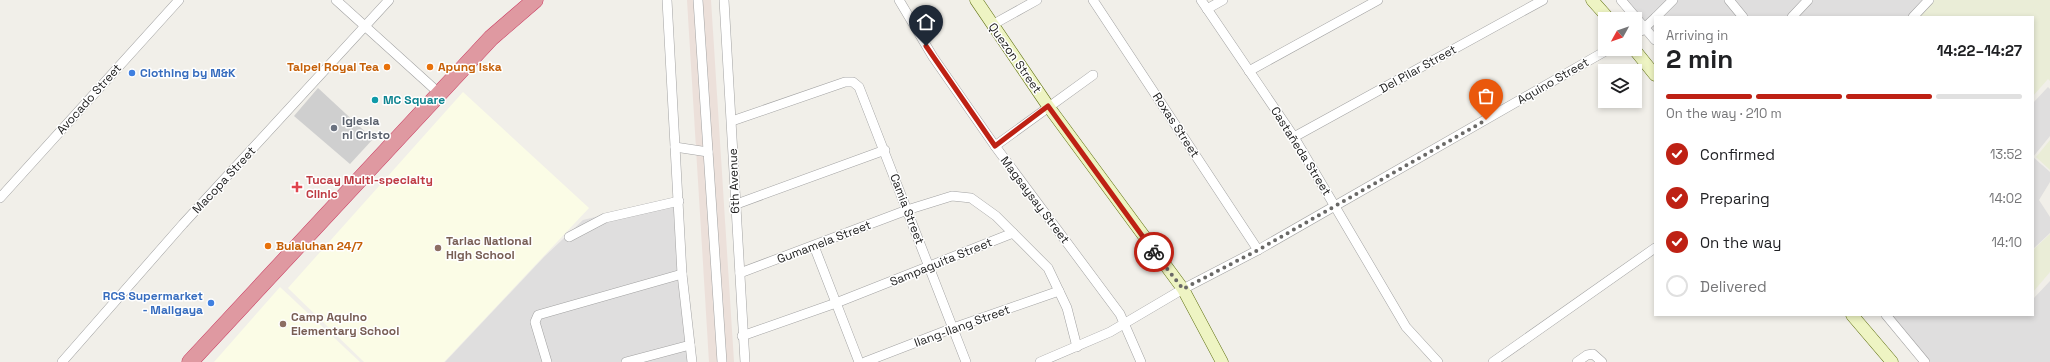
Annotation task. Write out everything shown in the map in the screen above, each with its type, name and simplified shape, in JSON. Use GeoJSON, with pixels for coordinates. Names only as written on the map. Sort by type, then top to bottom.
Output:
{"type":"FeatureCollection","features":[{"type":"Feature","properties":{"kind":"highway"},"geometry":{"type":"LineString","coordinates":[[190,362],[491,38],[535,0]]}},
{"type":"Feature","properties":{"kind":"street","name":"Avocado Street"},"geometry":{"type":"LineString","coordinates":[[0,198],[179,0]]}},
{"type":"Feature","properties":{"kind":"street"},"geometry":{"type":"LineString","coordinates":[[336,0],[440,94]]}},
{"type":"Feature","properties":{"kind":"street","name":"Macopa Street"},"geometry":{"type":"LineString","coordinates":[[62,362],[189,218],[389,0]]}},
{"type":"Feature","properties":{"kind":"street"},"geometry":{"type":"LineString","coordinates":[[667,0],[682,274],[692,362]]}},
{"type":"Feature","properties":{"kind":"street"},"geometry":{"type":"LineString","coordinates":[[698,0],[722,362]]}},
{"type":"Feature","properties":{"kind":"street","name":"6th Avenue"},"geometry":{"type":"LineString","coordinates":[[724,0],[732,121],[734,205],[740,273],[744,362]]}},
{"type":"Feature","properties":{"kind":"street","name":"Magsaysay Street"},"geometry":{"type":"LineString","coordinates":[[899,0],[933,57],[995,146],[1112,303],[1124,322],[1140,362]]}},
{"type":"Feature","properties":{"kind":"street","name":"Quezon Street"},"geometry":{"type":"LineString","coordinates":[[976,0],[1048,106],[1183,289]]}},
{"type":"Feature","properties":{"kind":"street"},"geometry":{"type":"LineString","coordinates":[[992,25],[1037,0]]}},
{"type":"Feature","properties":{"kind":"street","name":"Roxas Street"},"geometry":{"type":"LineString","coordinates":[[1094,0],[1258,250]]}},
{"type":"Feature","properties":{"kind":"street","name":"Castañeda Street"},"geometry":{"type":"LineString","coordinates":[[1201,0],[1294,137],[1406,327],[1438,362]]}},
{"type":"Feature","properties":{"kind":"street"},"geometry":{"type":"LineString","coordinates":[[1207,9],[1223,0]]}},
{"type":"Feature","properties":{"kind":"street"},"geometry":{"type":"LineString","coordinates":[[1249,71],[1378,0]]}},
{"type":"Feature","properties":{"kind":"street","name":"Del Pilar Street"},"geometry":{"type":"LineString","coordinates":[[1294,137],[1543,0]]}},
{"type":"Feature","properties":{"kind":"street"},"geometry":{"type":"LineString","coordinates":[[1592,0],[1603,12]]}},
{"type":"Feature","properties":{"kind":"street"},"geometry":{"type":"LineString","coordinates":[[1621,0],[1628,12]]}},
{"type":"Feature","properties":{"kind":"street"},"geometry":{"type":"LineString","coordinates":[[1656,16],[1673,0]]}},
{"type":"Feature","properties":{"kind":"street"},"geometry":{"type":"LineString","coordinates":[[1729,0],[1742,16]]}},
{"type":"Feature","properties":{"kind":"street"},"geometry":{"type":"LineString","coordinates":[[1793,16],[1808,0]]}},
{"type":"Feature","properties":{"kind":"street"},"geometry":{"type":"LineString","coordinates":[[1914,16],[1929,0]]}},
{"type":"Feature","properties":{"kind":"street"},"geometry":{"type":"LineString","coordinates":[[1642,29],[1654,18]]}},
{"type":"Feature","properties":{"kind":"street"},"geometry":{"type":"LineString","coordinates":[[1642,32],[1654,39]]}},
{"type":"Feature","properties":{"kind":"street","name":"Aquino Street"},"geometry":{"type":"LineString","coordinates":[[1040,362],[1110,332],[1124,322],[1183,289],[1258,250],[1336,206],[1598,55]]}},
{"type":"Feature","properties":{"kind":"street"},"geometry":{"type":"LineString","coordinates":[[1640,56],[1654,74]]}},
{"type":"Feature","properties":{"kind":"street"},"geometry":{"type":"LineString","coordinates":[[995,146],[1048,106],[1093,75]]}},
{"type":"Feature","properties":{"kind":"street","name":"Camia Street"},"geometry":{"type":"LineString","coordinates":[[732,121],[845,82],[853,82],[861,89],[966,362]]}},
{"type":"Feature","properties":{"kind":"street"},"geometry":{"type":"LineString","coordinates":[[675,148],[708,152]]}},
{"type":"Feature","properties":{"kind":"street"},"geometry":{"type":"LineString","coordinates":[[734,205],[884,150]]}},
{"type":"Feature","properties":{"kind":"street","name":"Gumamela Street"},"geometry":{"type":"LineString","coordinates":[[740,273],[907,210],[952,196],[971,198],[996,216],[1013,232]]}},
{"type":"Feature","properties":{"kind":"street"},"geometry":{"type":"LineString","coordinates":[[569,237],[605,218],[679,201]]}},
{"type":"Feature","properties":{"kind":"street"},"geometry":{"type":"LineString","coordinates":[[1013,232],[1048,268],[1067,308],[1077,347]]}},
{"type":"Feature","properties":{"kind":"street","name":"Sampaguita Street"},"geometry":{"type":"LineString","coordinates":[[742,336],[836,303],[929,267],[1013,232]]}},
{"type":"Feature","properties":{"kind":"street"},"geometry":{"type":"LineString","coordinates":[[814,246],[859,362]]}},
{"type":"Feature","properties":{"kind":"street"},"geometry":{"type":"LineString","coordinates":[[1493,362],[1654,249]]}},
{"type":"Feature","properties":{"kind":"street"},"geometry":{"type":"LineString","coordinates":[[547,362],[535,322],[540,313],[682,274]]}},
{"type":"Feature","properties":{"kind":"street"},"geometry":{"type":"LineString","coordinates":[[1183,289],[1222,362]]}},
{"type":"Feature","properties":{"kind":"street","name":"Ilang-Ilang Street"},"geometry":{"type":"LineString","coordinates":[[865,362],[953,328],[1059,291]]}},
{"type":"Feature","properties":{"kind":"street"},"geometry":{"type":"LineString","coordinates":[[1853,316],[1892,362]]}},
{"type":"Feature","properties":{"kind":"street"},"geometry":{"type":"LineString","coordinates":[[1887,316],[1925,362]]}},
{"type":"Feature","properties":{"kind":"street"},"geometry":{"type":"LineString","coordinates":[[626,362],[690,345]]}},
{"type":"Feature","properties":{"kind":"street"},"geometry":{"type":"LineString","coordinates":[[1577,362],[1587,355],[1592,354],[1602,362]]}},
{"type":"Feature","properties":{"kind":"shaded area"},"geometry":{"type":"Polygon","coordinates":[[[687,0],[711,0],[734,362],[709,362],[687,0]]]}},
{"type":"Feature","properties":{"kind":"shaded area"},"geometry":{"type":"Polygon","coordinates":[[[1626,0],[1930,0],[1915,16],[1654,16],[1654,33],[1642,19],[1642,12],[1636,12],[1626,0]]]}},
{"type":"Feature","properties":{"kind":"shaded area"},"geometry":{"type":"Polygon","coordinates":[[[1934,0],[2050,0],[2050,81],[2048,79],[2034,95],[2034,16],[1920,16],[1934,0]]]}},
{"type":"Feature","properties":{"kind":"shaded area"},"geometry":{"type":"Polygon","coordinates":[[[2048,87],[2050,89],[2050,136],[2034,156],[2034,102],[2048,87]]]}},
{"type":"Feature","properties":{"kind":"shaded area","name":"Iglesia ni Cristo"},"geometry":{"type":"Polygon","coordinates":[[[318,88],[373,139],[350,164],[294,116],[318,88]]]}},
{"type":"Feature","properties":{"kind":"shaded area","name":"Tarlac National High School"},"geometry":{"type":"Polygon","coordinates":[[[463,92],[589,208],[444,362],[364,362],[288,288],[463,92]]]}},
{"type":"Feature","properties":{"kind":"shaded area"},"geometry":{"type":"Polygon","coordinates":[[[2050,140],[2050,170],[2036,157],[2050,140]]]}},
{"type":"Feature","properties":{"kind":"shaded area"},"geometry":{"type":"Polygon","coordinates":[[[2034,158],[2050,172],[2050,182],[2039,200],[2050,217],[2050,233],[2034,248],[2034,158]]]}},
{"type":"Feature","properties":{"kind":"shaded area"},"geometry":{"type":"Polygon","coordinates":[[[677,197],[689,362],[445,362],[544,257],[583,220],[677,197]]]}},
{"type":"Feature","properties":{"kind":"shaded area"},"geometry":{"type":"Polygon","coordinates":[[[2050,234],[2050,272],[2034,291],[2034,249],[2050,234]]]}},
{"type":"Feature","properties":{"kind":"shaded area"},"geometry":{"type":"Polygon","coordinates":[[[2050,281],[2050,362],[1930,362],[1890,316],[2034,316],[2034,298],[2050,281]]]}},
{"type":"Feature","properties":{"kind":"shaded area","name":"Camp Aquino Elementary School"},"geometry":{"type":"Polygon","coordinates":[[[280,287],[360,362],[214,362],[280,287]]]}},
{"type":"Feature","properties":{"kind":"way so far"},"geometry":{"type":"LineString","coordinates":[[1154,252],[1183,289],[1258,250],[1486,120]]}},
{"type":"Feature","properties":{"kind":"place","name":"Taipei Royal Tea"},"geometry":{"type":"Point","coordinates":[387,67]}},
{"type":"Feature","properties":{"kind":"place","name":"Apung Iska"},"geometry":{"type":"Point","coordinates":[430,67]}},
{"type":"Feature","properties":{"kind":"place","name":"Clothing by M&K"},"geometry":{"type":"Point","coordinates":[132,73]}},
{"type":"Feature","properties":{"kind":"place","name":"MC Square"},"geometry":{"type":"Point","coordinates":[375,100]}},
{"type":"Feature","properties":{"kind":"place","name":"Iglesia ni Cristo"},"geometry":{"type":"Point","coordinates":[334,128]}},
{"type":"Feature","properties":{"kind":"place","name":"Tucay Multi-specialty Clinic"},"geometry":{"type":"Point","coordinates":[297,187]}},
{"type":"Feature","properties":{"kind":"place","name":"Bulaluhan 24/7"},"geometry":{"type":"Point","coordinates":[268,246]}},
{"type":"Feature","properties":{"kind":"place","name":"Tarlac National High School"},"geometry":{"type":"Point","coordinates":[438,248]}},
{"type":"Feature","properties":{"kind":"place","name":"RCS Supermarket - Maligaya"},"geometry":{"type":"Point","coordinates":[211,303]}},
{"type":"Feature","properties":{"kind":"place","name":"Camp Aquino Elementary School"},"geometry":{"type":"Point","coordinates":[283,324]}},
{"type":"Feature","properties":{"kind":"route"},"geometry":{"type":"LineString","coordinates":[[926,46],[995,146],[1048,106],[1154,252]]}}]}
